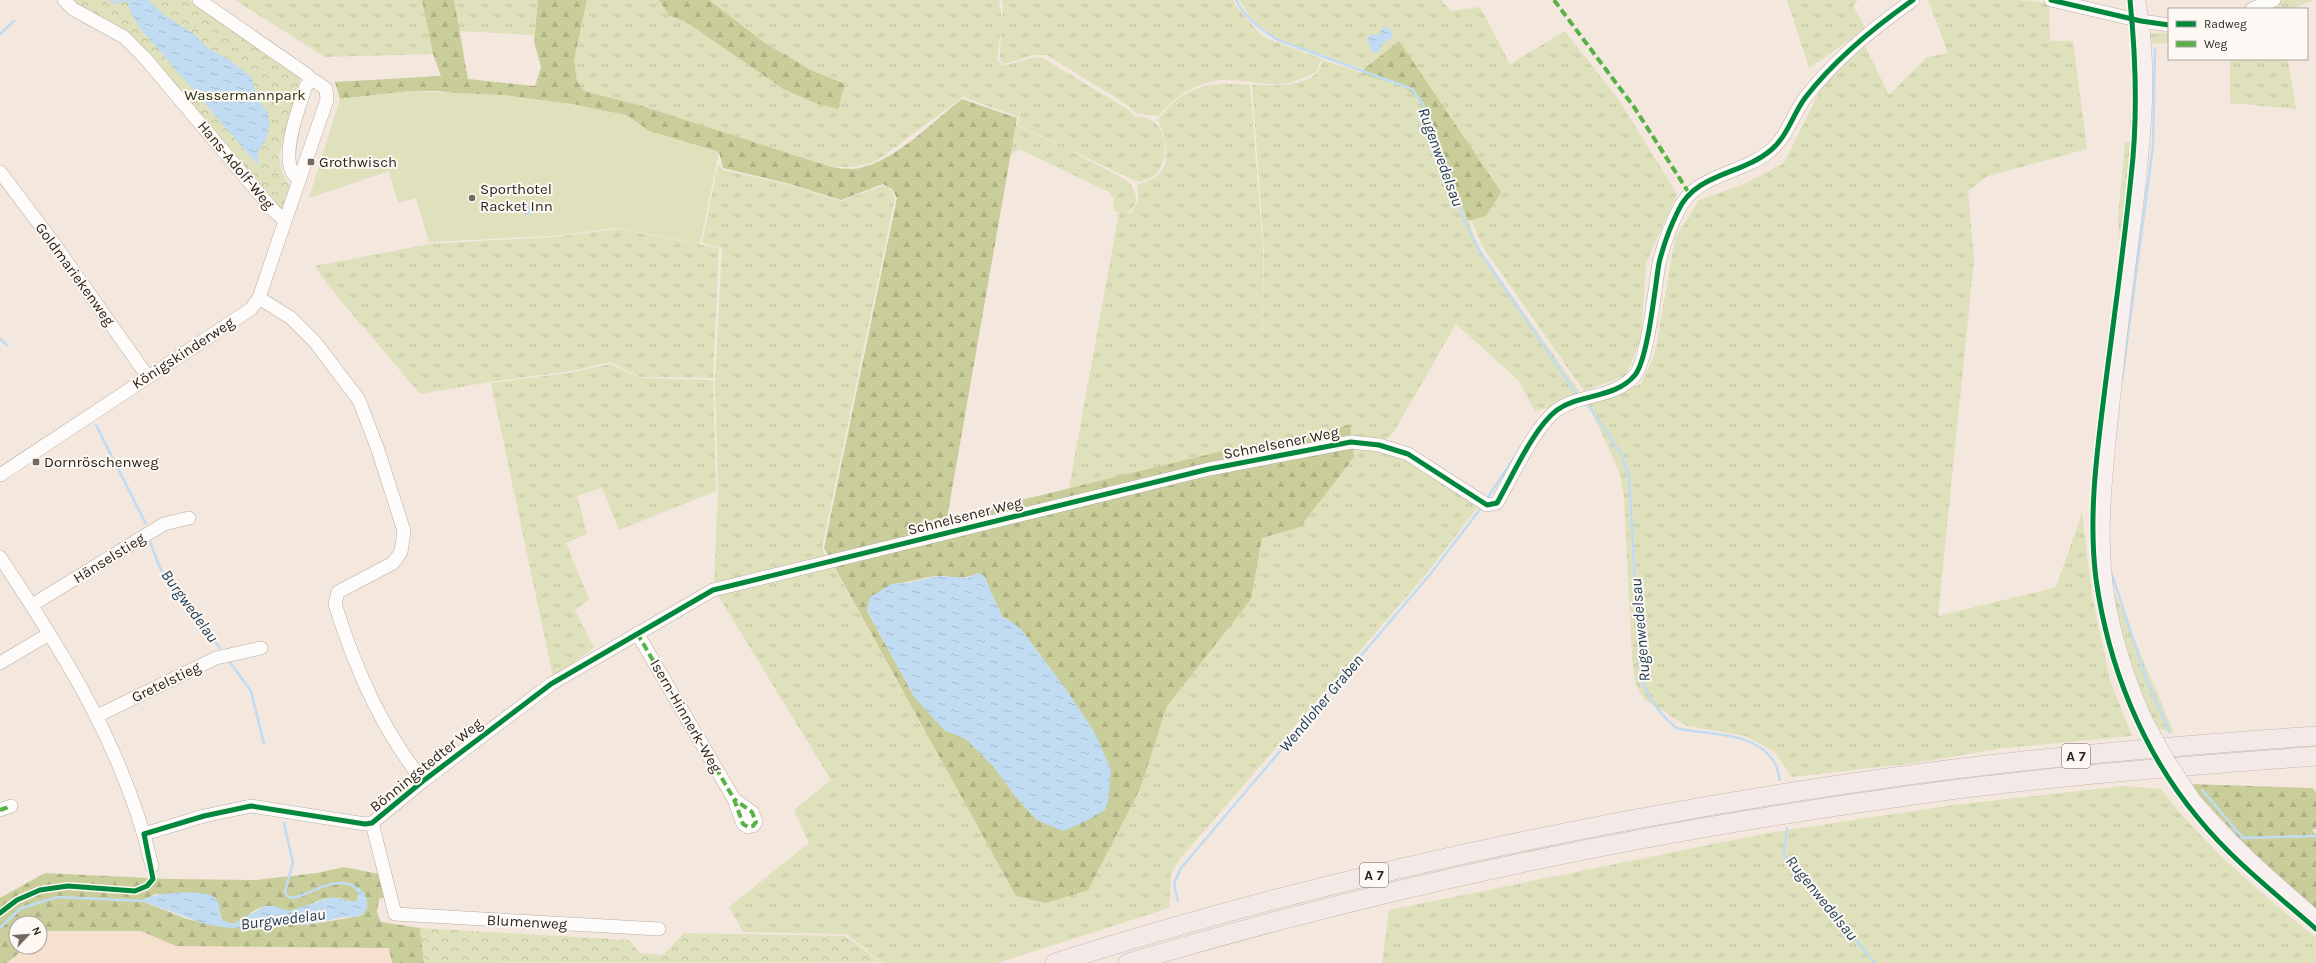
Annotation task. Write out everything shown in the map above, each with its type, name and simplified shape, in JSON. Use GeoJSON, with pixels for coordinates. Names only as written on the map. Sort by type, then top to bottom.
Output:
{"type":"FeatureCollection","features":[{"type":"Feature","properties":{"kind":"highway","name":"A 7"},"geometry":{"type":"LineString","coordinates":[[1055,963],[1180,926],[1345,882],[1633,819],[1766,796],[1933,772],[2172,746],[2316,736]]}},
{"type":"Feature","properties":{"kind":"highway","name":"A 7"},"geometry":{"type":"LineString","coordinates":[[1128,963],[1276,921],[1430,883],[1537,860],[1737,822],[1966,788],[2168,767],[2316,756]]}},
{"type":"Feature","properties":{"kind":"main road"},"geometry":{"type":"LineString","coordinates":[[2137,0],[2141,21],[2144,58],[2144,96],[2138,176],[2109,432],[2101,543],[2106,594],[2112,625],[2129,682],[2143,717],[2165,758],[2192,799],[2225,837],[2250,862],[2316,919]]}},
{"type":"Feature","properties":{"kind":"street","name":"Hans-Adolf-Weg"},"geometry":{"type":"LineString","coordinates":[[64,0],[73,8],[124,37],[145,58],[273,210],[284,220]]}},
{"type":"Feature","properties":{"kind":"street"},"geometry":{"type":"LineString","coordinates":[[199,0],[306,74],[313,81],[307,84],[302,96],[294,127],[288,162],[291,172],[300,179]]}},
{"type":"Feature","properties":{"kind":"street","name":"Schnelsener Weg"},"geometry":{"type":"LineString","coordinates":[[712,590],[1209,469],[1351,442],[1379,444],[1408,454],[1487,505],[1497,503],[1544,422],[1558,409],[1616,390],[1636,374],[1645,348],[1660,261],[1678,210],[1689,193],[1702,184],[1761,158],[1773,149],[1805,99],[1839,60],[1876,26],[1913,0]]}},
{"type":"Feature","properties":{"kind":"street"},"geometry":{"type":"LineString","coordinates":[[2050,0],[2141,21],[2168,25]]}},
{"type":"Feature","properties":{"kind":"street"},"geometry":{"type":"LineString","coordinates":[[2254,8],[2274,0]]}},
{"type":"Feature","properties":{"kind":"street","name":"Königskinderweg"},"geometry":{"type":"LineString","coordinates":[[0,474],[251,309],[259,298],[284,220],[300,179],[328,96],[324,86],[313,81]]}},
{"type":"Feature","properties":{"kind":"street","name":"Goldmariekenweg"},"geometry":{"type":"LineString","coordinates":[[0,172],[55,245],[148,377]]}},
{"type":"Feature","properties":{"kind":"street"},"geometry":{"type":"LineString","coordinates":[[259,298],[292,318],[314,342],[359,400],[378,450],[404,531],[401,552],[393,563],[338,592],[335,604],[358,670],[374,705],[392,737],[423,781]]}},
{"type":"Feature","properties":{"kind":"street","name":"Hänselstieg"},"geometry":{"type":"LineString","coordinates":[[32,605],[164,524],[189,518]]}},
{"type":"Feature","properties":{"kind":"street"},"geometry":{"type":"LineString","coordinates":[[0,557],[76,676],[97,716],[144,834],[152,866]]}},
{"type":"Feature","properties":{"kind":"street","name":"Bönningstedter Weg"},"geometry":{"type":"LineString","coordinates":[[144,834],[204,816],[251,806],[372,824],[423,781],[551,684],[712,590]]}},
{"type":"Feature","properties":{"kind":"street","name":"Isern-Hinnerk-Weg"},"geometry":{"type":"LineString","coordinates":[[637,633],[734,799]]}},
{"type":"Feature","properties":{"kind":"street"},"geometry":{"type":"LineString","coordinates":[[0,663],[49,634]]}},
{"type":"Feature","properties":{"kind":"street","name":"Gretelstieg"},"geometry":{"type":"LineString","coordinates":[[97,716],[216,658],[261,648]]}},
{"type":"Feature","properties":{"kind":"street","name":"Blumenweg"},"geometry":{"type":"LineString","coordinates":[[372,824],[395,914],[659,930]]}},
{"type":"Feature","properties":{"kind":"shaded area"},"geometry":{"type":"Polygon","coordinates":[[[48,931],[141,931],[176,946],[389,948],[392,963],[7,963],[16,955],[48,955],[48,931]]]}},
{"type":"Feature","properties":{"kind":"green space","name":"Wassermannpark"},"geometry":{"type":"Polygon","coordinates":[[[70,0],[190,0],[301,75],[279,155],[281,169],[290,187],[284,206],[280,210],[127,36],[70,0]]]}},
{"type":"Feature","properties":{"kind":"green space"},"geometry":{"type":"Polygon","coordinates":[[[235,0],[422,0],[433,54],[325,57],[235,0]]]}},
{"type":"Feature","properties":{"kind":"green space"},"geometry":{"type":"Polygon","coordinates":[[[422,0],[454,0],[468,79],[535,86],[541,67],[534,41],[538,0],[587,0],[574,60],[577,81],[584,91],[639,105],[831,167],[852,169],[866,166],[881,160],[910,142],[962,99],[1017,118],[947,518],[1214,453],[1350,425],[1354,457],[1300,527],[1262,538],[1251,599],[1167,706],[1140,789],[1088,890],[1046,903],[1016,896],[824,548],[897,198],[892,189],[883,184],[841,200],[790,184],[723,168],[719,152],[649,131],[626,115],[438,91],[411,91],[340,99],[335,82],[441,76],[433,54],[422,0]],[[978,573],[967,577],[958,578],[938,576],[892,584],[867,611],[915,698],[966,739],[994,767],[1016,797],[1037,820],[1095,733],[1065,688],[1020,628],[1002,616],[984,576],[978,573]]]}},
{"type":"Feature","properties":{"kind":"green space"},"geometry":{"type":"Polygon","coordinates":[[[454,0],[538,0],[534,35],[459,31],[454,0]]]}},
{"type":"Feature","properties":{"kind":"green space"},"geometry":{"type":"Polygon","coordinates":[[[587,0],[659,0],[670,15],[686,22],[785,90],[815,103],[845,84],[811,70],[765,43],[709,0],[999,0],[1002,21],[1003,4],[1001,0],[1233,0],[1236,6],[1263,37],[1322,59],[1316,72],[1299,80],[1281,84],[1222,80],[1213,81],[1195,87],[1178,97],[1159,116],[1136,113],[1129,106],[1047,55],[1033,55],[1004,64],[1000,60],[1001,28],[997,60],[1002,65],[1041,57],[1129,110],[1135,117],[1146,118],[1154,122],[1160,129],[1164,138],[1165,149],[1161,168],[1155,175],[1138,182],[1018,125],[1019,117],[963,97],[875,162],[853,167],[831,167],[639,105],[584,91],[577,81],[574,60],[587,0]]]}},
{"type":"Feature","properties":{"kind":"green space"},"geometry":{"type":"Polygon","coordinates":[[[659,0],[709,0],[765,43],[811,70],[845,84],[838,109],[815,103],[785,90],[686,22],[669,15],[659,0]]]}},
{"type":"Feature","properties":{"kind":"green space"},"geometry":{"type":"Polygon","coordinates":[[[1239,0],[1441,0],[1451,11],[1480,7],[1510,64],[1565,31],[1619,100],[1677,194],[1646,263],[1641,338],[1626,376],[1584,391],[1483,247],[1471,220],[1486,216],[1399,41],[1364,69],[1312,52],[1274,37],[1257,24],[1247,13],[1239,0]]]}},
{"type":"Feature","properties":{"kind":"green space"},"geometry":{"type":"Polygon","coordinates":[[[1787,0],[1858,0],[1853,6],[1866,29],[1809,68],[1787,0]]]}},
{"type":"Feature","properties":{"kind":"green space"},"geometry":{"type":"Polygon","coordinates":[[[1928,0],[2018,0],[2049,3],[2050,41],[2073,41],[2087,149],[1988,176],[1968,191],[1974,260],[1938,616],[2056,587],[2082,513],[2092,595],[2110,680],[2132,736],[2004,748],[1916,763],[1792,777],[1774,751],[1745,736],[1687,726],[1644,699],[1635,682],[1632,658],[1624,496],[1619,471],[1588,404],[1641,384],[1655,353],[1675,238],[1699,200],[1742,185],[1784,163],[1820,91],[1863,42],[1889,95],[1927,57],[1948,53],[1928,0]]]}},
{"type":"Feature","properties":{"kind":"green space"},"geometry":{"type":"Polygon","coordinates":[[[2283,0],[2313,0],[2294,8],[2267,8],[2283,0]]]}},
{"type":"Feature","properties":{"kind":"green space"},"geometry":{"type":"Polygon","coordinates":[[[2168,32],[2168,43],[2152,44],[2149,34],[2168,32]]]}},
{"type":"Feature","properties":{"kind":"green space"},"geometry":{"type":"Polygon","coordinates":[[[1399,41],[1501,192],[1486,216],[1468,221],[1418,99],[1403,86],[1362,74],[1364,69],[1399,41]]]}},
{"type":"Feature","properties":{"kind":"green space"},"geometry":{"type":"Polygon","coordinates":[[[1323,60],[1403,86],[1418,99],[1481,252],[1580,392],[1548,408],[1535,411],[1518,380],[1456,324],[1395,430],[1386,439],[1376,442],[1352,440],[1350,425],[1069,488],[1119,212],[1116,212],[1113,207],[1114,199],[1109,192],[1019,149],[1010,156],[1016,125],[1066,148],[1130,183],[1136,196],[1135,205],[1127,212],[1131,213],[1138,200],[1137,185],[1157,176],[1165,164],[1165,141],[1158,120],[1167,109],[1177,100],[1198,88],[1222,84],[1250,85],[1263,249],[1262,369],[1264,250],[1252,85],[1285,85],[1302,82],[1316,74],[1323,60]]]}},
{"type":"Feature","properties":{"kind":"green space"},"geometry":{"type":"Polygon","coordinates":[[[2230,60],[2288,60],[2296,109],[2230,103],[2230,60]]]}},
{"type":"Feature","properties":{"kind":"green space"},"geometry":{"type":"Polygon","coordinates":[[[411,91],[505,95],[573,104],[626,115],[649,131],[719,152],[700,244],[617,228],[551,236],[429,242],[416,198],[398,203],[389,171],[309,198],[340,99],[411,91]]]}},
{"type":"Feature","properties":{"kind":"green space"},"geometry":{"type":"Polygon","coordinates":[[[2125,142],[2131,142],[2120,241],[2118,218],[2125,142]]]}},
{"type":"Feature","properties":{"kind":"green space"},"geometry":{"type":"Polygon","coordinates":[[[718,164],[723,170],[790,185],[841,201],[884,185],[891,190],[895,198],[822,548],[829,560],[714,587],[718,491],[715,379],[722,248],[702,243],[718,164]]]}},
{"type":"Feature","properties":{"kind":"green space"},"geometry":{"type":"Polygon","coordinates":[[[618,229],[719,248],[713,378],[641,377],[610,362],[572,371],[490,382],[420,394],[327,284],[315,266],[430,244],[551,237],[618,229]]]}},
{"type":"Feature","properties":{"kind":"green space"},"geometry":{"type":"Polygon","coordinates":[[[610,364],[641,378],[713,380],[716,491],[619,530],[602,488],[577,496],[587,534],[566,543],[589,599],[575,610],[594,648],[553,677],[491,383],[568,373],[610,364]]]}},
{"type":"Feature","properties":{"kind":"green space"},"geometry":{"type":"Polygon","coordinates":[[[1352,445],[1407,457],[1481,503],[1427,573],[1179,860],[1171,875],[1169,908],[997,963],[883,963],[846,934],[743,932],[729,907],[809,843],[794,810],[831,780],[716,592],[831,562],[1016,896],[1140,789],[1167,706],[1251,597],[1262,538],[1300,527],[1352,445]]]}},
{"type":"Feature","properties":{"kind":"green space"},"geometry":{"type":"Polygon","coordinates":[[[2111,584],[2174,733],[2156,728],[2134,688],[2116,625],[2111,584]]]}},
{"type":"Feature","properties":{"kind":"green space"},"geometry":{"type":"Polygon","coordinates":[[[2189,784],[2313,788],[2316,793],[2316,829],[2312,830],[2316,834],[2316,909],[2260,860],[2189,784]]]}},
{"type":"Feature","properties":{"kind":"green space"},"geometry":{"type":"Polygon","coordinates":[[[2125,786],[2161,789],[2214,849],[2254,886],[2316,938],[2316,963],[1382,963],[1389,910],[1768,833],[1953,805],[2125,786]]]}},
{"type":"Feature","properties":{"kind":"green space"},"geometry":{"type":"Polygon","coordinates":[[[344,867],[379,874],[385,897],[379,899],[377,912],[381,922],[420,928],[424,963],[392,963],[389,948],[176,946],[141,931],[48,931],[48,915],[8,915],[8,955],[16,955],[7,963],[0,963],[0,898],[45,873],[170,879],[256,880],[317,873],[344,867]],[[156,894],[144,899],[144,902],[187,919],[222,927],[265,929],[282,925],[306,925],[360,916],[365,911],[367,902],[366,897],[358,894],[358,900],[354,902],[339,898],[328,898],[294,911],[285,911],[267,906],[255,910],[237,923],[233,924],[222,920],[217,901],[214,897],[156,894]]]}},
{"type":"Feature","properties":{"kind":"green space"},"geometry":{"type":"Polygon","coordinates":[[[420,928],[629,940],[640,953],[663,955],[684,933],[845,936],[881,962],[424,963],[420,928]]]}},
{"type":"Feature","properties":{"kind":"water"},"geometry":{"type":"Polygon","coordinates":[[[127,0],[148,0],[164,15],[194,34],[208,48],[231,61],[252,78],[257,99],[267,111],[270,124],[265,141],[258,152],[258,165],[139,27],[131,13],[127,0]]]}},
{"type":"Feature","properties":{"kind":"water"},"geometry":{"type":"Polygon","coordinates":[[[1384,26],[1389,28],[1393,35],[1391,39],[1384,42],[1377,53],[1373,53],[1367,40],[1370,35],[1379,34],[1384,26]]]}},
{"type":"Feature","properties":{"kind":"water"},"geometry":{"type":"Polygon","coordinates":[[[527,202],[531,213],[525,215],[521,204],[527,202]]]}},
{"type":"Feature","properties":{"kind":"water"},"geometry":{"type":"Polygon","coordinates":[[[978,573],[984,576],[1002,616],[1020,628],[1065,688],[1095,733],[1111,769],[1109,796],[1106,809],[1086,821],[1063,831],[1037,820],[1016,797],[994,767],[966,739],[944,730],[915,698],[867,610],[870,597],[892,584],[908,583],[937,576],[967,578],[978,573]]]}},
{"type":"Feature","properties":{"kind":"water"},"geometry":{"type":"Polygon","coordinates":[[[356,888],[361,890],[367,900],[367,909],[363,914],[355,917],[344,917],[306,925],[282,925],[265,929],[222,927],[205,924],[142,901],[156,895],[166,894],[189,892],[208,895],[214,897],[218,902],[222,920],[233,924],[265,906],[274,906],[289,911],[332,897],[354,902],[359,898],[356,888]]]}},
{"type":"Feature","properties":{"kind":"waterway"},"geometry":{"type":"LineString","coordinates":[[110,0],[116,3],[126,0]]}},
{"type":"Feature","properties":{"kind":"waterway","name":"Rugenwedelsau"},"geometry":{"type":"LineString","coordinates":[[1236,0],[1254,23],[1278,40],[1412,89],[1423,104],[1465,222],[1479,250],[1577,395]]}},
{"type":"Feature","properties":{"kind":"waterway","name":"Burgwedelau"},"geometry":{"type":"LineString","coordinates":[[0,34],[14,21]]}},
{"type":"Feature","properties":{"kind":"waterway"},"geometry":{"type":"LineString","coordinates":[[2122,380],[2153,146],[2155,48]]}},
{"type":"Feature","properties":{"kind":"waterway","name":"Burgwedelau"},"geometry":{"type":"LineString","coordinates":[[0,339],[7,345]]}},
{"type":"Feature","properties":{"kind":"waterway","name":"Rugenwedelsau"},"geometry":{"type":"LineString","coordinates":[[1588,405],[1621,454],[1629,476],[1640,671],[1649,695],[1658,709],[1676,728],[1741,739],[1753,743],[1764,750],[1773,760],[1780,780]]}},
{"type":"Feature","properties":{"kind":"waterway","name":"Burgwedelau"},"geometry":{"type":"LineString","coordinates":[[96,425],[146,524]]}},
{"type":"Feature","properties":{"kind":"waterway","name":"Wendloher Graben"},"geometry":{"type":"LineString","coordinates":[[1488,497],[1514,458]]}},
{"type":"Feature","properties":{"kind":"waterway","name":"Wendloher Graben"},"geometry":{"type":"LineString","coordinates":[[1178,901],[1174,884],[1181,868],[1432,572],[1481,508]]}},
{"type":"Feature","properties":{"kind":"waterway","name":"Burgwedelau"},"geometry":{"type":"LineString","coordinates":[[150,542],[160,568],[220,648]]}},
{"type":"Feature","properties":{"kind":"waterway"},"geometry":{"type":"LineString","coordinates":[[2111,572],[2147,681],[2170,733]]}},
{"type":"Feature","properties":{"kind":"waterway","name":"Burgwedelau"},"geometry":{"type":"LineString","coordinates":[[229,661],[251,691],[264,744]]}},
{"type":"Feature","properties":{"kind":"waterway"},"geometry":{"type":"LineString","coordinates":[[2202,790],[2243,838],[2316,836]]}},
{"type":"Feature","properties":{"kind":"waterway","name":"Burgwedelau"},"geometry":{"type":"LineString","coordinates":[[284,823],[293,863],[285,891],[287,896],[300,896],[319,888],[340,883],[349,884],[358,890]]}},
{"type":"Feature","properties":{"kind":"waterway","name":"Rugenwedelsau"},"geometry":{"type":"LineString","coordinates":[[1787,828],[1784,855],[1875,963]]}},
{"type":"Feature","properties":{"kind":"waterway","name":"Burgwedelau"},"geometry":{"type":"LineString","coordinates":[[0,928],[21,908],[58,897],[144,901]]}},
{"type":"Feature","properties":{"kind":"marked path"},"geometry":{"type":"LineString","coordinates":[[1554,0],[1634,107],[1689,193]]}},
{"type":"Feature","properties":{"kind":"marked path"},"geometry":{"type":"LineString","coordinates":[[637,633],[734,799],[743,824],[748,827],[753,826],[756,822],[752,812],[734,799]]}},
{"type":"Feature","properties":{"kind":"marked path"},"geometry":{"type":"LineString","coordinates":[[0,810],[11,806]]}},
{"type":"Feature","properties":{"kind":"cycle path"},"geometry":{"type":"LineString","coordinates":[[0,913],[17,900],[40,890],[68,886],[135,891],[147,886],[153,879],[144,834],[204,816],[251,806],[365,824],[372,823],[423,781],[551,684],[713,590],[1209,469],[1351,442],[1379,445],[1408,454],[1487,505],[1497,503],[1532,440],[1548,418],[1557,410],[1566,405],[1618,388],[1627,383],[1640,367],[1647,339],[1659,263],[1672,224],[1686,198],[1707,182],[1747,165],[1777,145],[1805,98],[1829,70],[1869,33],[1913,0]]}},
{"type":"Feature","properties":{"kind":"cycle path"},"geometry":{"type":"LineString","coordinates":[[2051,0],[2141,21],[2168,25]]}},
{"type":"Feature","properties":{"kind":"cycle path"},"geometry":{"type":"LineString","coordinates":[[2130,0],[2134,44],[2135,133],[2122,256],[2094,484],[2094,555],[2096,579],[2102,611],[2109,643],[2130,706],[2144,736],[2178,792],[2198,818],[2225,848],[2316,929]]}},
{"type":"Feature","properties":{"kind":"place","name":"Grothwisch"},"geometry":{"type":"Point","coordinates":[311,162]}},
{"type":"Feature","properties":{"kind":"place","name":"Sporthotel Racket Inn"},"geometry":{"type":"Point","coordinates":[472,198]}},
{"type":"Feature","properties":{"kind":"place","name":"Dornröschenweg"},"geometry":{"type":"Point","coordinates":[36,462]}}]}
